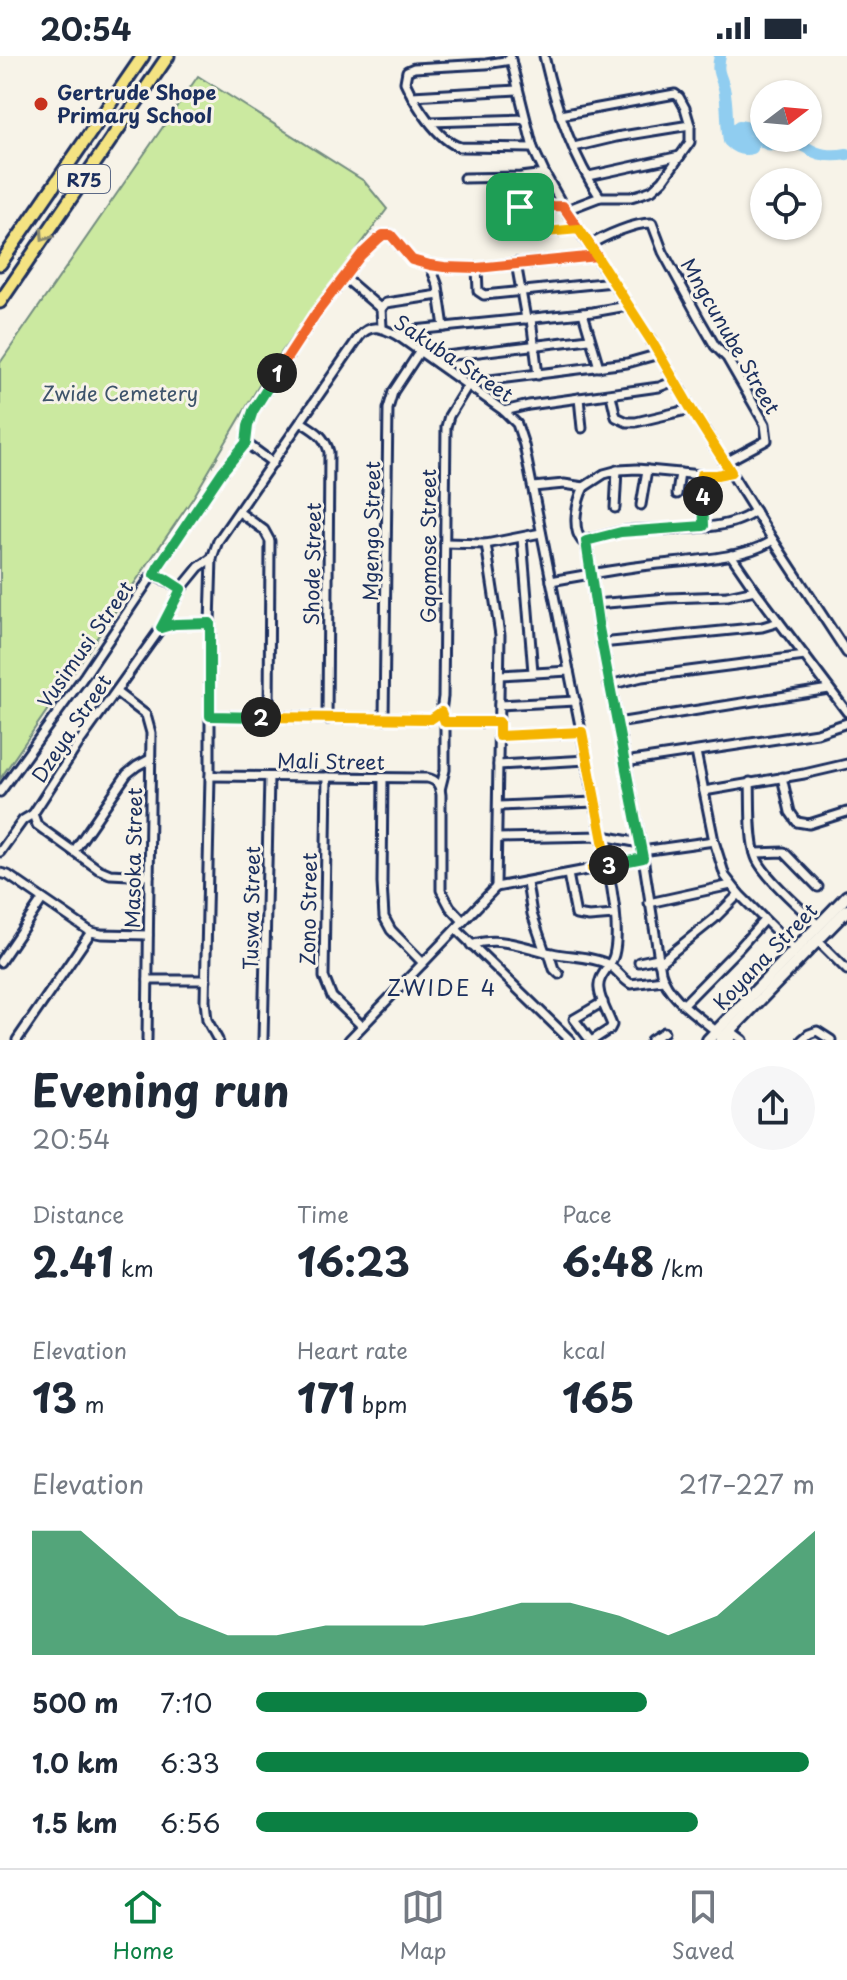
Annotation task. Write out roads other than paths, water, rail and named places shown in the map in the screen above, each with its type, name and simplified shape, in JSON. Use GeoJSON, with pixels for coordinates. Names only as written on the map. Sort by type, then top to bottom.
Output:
{"type":"FeatureCollection","features":[{"type":"Feature","properties":{"kind":"main road","name":"R75"},"geometry":{"type":"LineString","coordinates":[[0,264],[143,56]]}},
{"type":"Feature","properties":{"kind":"main road","name":"R75"},"geometry":{"type":"LineString","coordinates":[[0,302],[168,56]]}},
{"type":"Feature","properties":{"kind":"main road","name":"Koyana Street"},"geometry":{"type":"LineString","coordinates":[[715,1037],[847,896]]}},
{"type":"Feature","properties":{"kind":"main road","name":"Koyana Street"},"geometry":{"type":"LineString","coordinates":[[715,1037],[847,910]]}},
{"type":"Feature","properties":{"kind":"street"},"geometry":{"type":"LineString","coordinates":[[544,56],[560,115],[600,197]]}},
{"type":"Feature","properties":{"kind":"street"},"geometry":{"type":"LineString","coordinates":[[533,148],[455,146],[430,122],[412,96],[405,82],[407,71],[423,67],[486,64],[510,58],[533,148],[545,174],[847,653]]}},
{"type":"Feature","properties":{"kind":"street"},"geometry":{"type":"LineString","coordinates":[[412,96],[517,90]]}},
{"type":"Feature","properties":{"kind":"street"},"geometry":{"type":"LineString","coordinates":[[498,207],[565,208],[600,197],[631,197],[652,190],[663,180],[690,142],[690,125],[685,108],[675,94],[560,115]]}},
{"type":"Feature","properties":{"kind":"street"},"geometry":{"type":"LineString","coordinates":[[430,122],[525,119]]}},
{"type":"Feature","properties":{"kind":"street"},"geometry":{"type":"LineString","coordinates":[[574,147],[690,125]]}},
{"type":"Feature","properties":{"kind":"street"},"geometry":{"type":"LineString","coordinates":[[589,176],[680,156]]}},
{"type":"Feature","properties":{"kind":"street"},"geometry":{"type":"LineString","coordinates":[[464,178],[545,174]]}},
{"type":"Feature","properties":{"kind":"street"},"geometry":{"type":"LineString","coordinates":[[520,207],[524,223],[534,233],[579,229]]}},
{"type":"Feature","properties":{"kind":"street","name":"Mngcunube Street"},"geometry":{"type":"LineString","coordinates":[[590,245],[619,231],[652,223],[663,252],[700,320],[715,346],[727,358],[765,424],[767,440],[726,462]]}},
{"type":"Feature","properties":{"kind":"street"},"geometry":{"type":"LineString","coordinates":[[154,575],[222,472],[246,443],[253,411],[315,315],[361,255],[383,235],[391,235],[412,260],[430,265],[477,268],[597,256]]}},
{"type":"Feature","properties":{"kind":"street"},"geometry":{"type":"LineString","coordinates":[[516,263],[536,346],[538,375]]}},
{"type":"Feature","properties":{"kind":"street"},"geometry":{"type":"LineString","coordinates":[[430,265],[435,275],[444,327]]}},
{"type":"Feature","properties":{"kind":"street"},"geometry":{"type":"LineString","coordinates":[[477,268],[478,291],[481,294],[613,282]]}},
{"type":"Feature","properties":{"kind":"street"},"geometry":{"type":"LineString","coordinates":[[345,278],[381,309]]}},
{"type":"Feature","properties":{"kind":"street"},"geometry":{"type":"LineString","coordinates":[[382,327],[381,309],[384,304],[439,295]]}},
{"type":"Feature","properties":{"kind":"street"},"geometry":{"type":"LineString","coordinates":[[398,336],[404,331],[627,306]]}},
{"type":"Feature","properties":{"kind":"street"},"geometry":{"type":"LineString","coordinates":[[583,313],[599,367]]}},
{"type":"Feature","properties":{"kind":"street","name":"Sakuba Street"},"geometry":{"type":"LineString","coordinates":[[218,1040],[206,1012],[212,558],[218,541],[365,331],[371,328],[382,327],[420,351],[504,411],[522,434],[603,840]]}},
{"type":"Feature","properties":{"kind":"street"},"geometry":{"type":"LineString","coordinates":[[437,363],[446,356],[589,339]]}},
{"type":"Feature","properties":{"kind":"street","name":"Mgengo Street"},"geometry":{"type":"LineString","coordinates":[[384,719],[388,409],[393,392],[420,351]]}},
{"type":"Feature","properties":{"kind":"street"},"geometry":{"type":"LineString","coordinates":[[468,386],[482,381],[627,363],[659,354]]}},
{"type":"Feature","properties":{"kind":"street"},"geometry":{"type":"LineString","coordinates":[[504,411],[659,387],[675,381]]}},
{"type":"Feature","properties":{"kind":"street","name":"Gqomose Street"},"geometry":{"type":"LineString","coordinates":[[441,712],[446,427],[449,416],[468,386]]}},
{"type":"Feature","properties":{"kind":"street"},"geometry":{"type":"LineString","coordinates":[[611,395],[616,417],[627,422],[691,409]]}},
{"type":"Feature","properties":{"kind":"street"},"geometry":{"type":"LineString","coordinates":[[579,398],[582,428]]}},
{"type":"Feature","properties":{"kind":"street","name":"Shode Street"},"geometry":{"type":"LineString","coordinates":[[301,422],[319,433],[329,452],[327,719]]}},
{"type":"Feature","properties":{"kind":"street"},"geometry":{"type":"LineString","coordinates":[[246,443],[273,463]]}},
{"type":"Feature","properties":{"kind":"street"},"geometry":{"type":"LineString","coordinates":[[715,1037],[663,980],[591,573],[584,541],[577,535],[575,524],[584,487],[595,478],[617,470],[701,475],[731,472]]}},
{"type":"Feature","properties":{"kind":"street"},"geometry":{"type":"LineString","coordinates":[[615,508],[617,470]]}},
{"type":"Feature","properties":{"kind":"street"},"geometry":{"type":"LineString","coordinates":[[641,505],[647,470]]}},
{"type":"Feature","properties":{"kind":"street"},"geometry":{"type":"LineString","coordinates":[[677,494],[680,473]]}},
{"type":"Feature","properties":{"kind":"street"},"geometry":{"type":"LineString","coordinates":[[701,475],[704,526]]}},
{"type":"Feature","properties":{"kind":"street"},"geometry":{"type":"LineString","coordinates":[[533,487],[564,484],[584,487]]}},
{"type":"Feature","properties":{"kind":"street"},"geometry":{"type":"LineString","coordinates":[[584,541],[621,532],[704,526],[739,520],[755,511]]}},
{"type":"Feature","properties":{"kind":"street"},"geometry":{"type":"LineString","coordinates":[[239,512],[264,530],[270,541],[269,717]]}},
{"type":"Feature","properties":{"kind":"street"},"geometry":{"type":"LineString","coordinates":[[445,543],[486,544],[541,533]]}},
{"type":"Feature","properties":{"kind":"street"},"geometry":{"type":"LineString","coordinates":[[522,538],[533,672]]}},
{"type":"Feature","properties":{"kind":"street"},"geometry":{"type":"LineString","coordinates":[[551,581],[731,555],[773,540]]}},
{"type":"Feature","properties":{"kind":"street"},"geometry":{"type":"LineString","coordinates":[[486,544],[500,635],[496,887]]}},
{"type":"Feature","properties":{"kind":"street"},"geometry":{"type":"LineString","coordinates":[[731,555],[847,712]]}},
{"type":"Feature","properties":{"kind":"street"},"geometry":{"type":"LineString","coordinates":[[181,589],[199,567],[212,558]]}},
{"type":"Feature","properties":{"kind":"street","name":"Vusimusi Street"},"geometry":{"type":"LineString","coordinates":[[0,792],[151,577],[164,578],[181,589]]}},
{"type":"Feature","properties":{"kind":"street","name":"Dzeya Street"},"geometry":{"type":"LineString","coordinates":[[0,852],[23,820],[33,814],[142,651],[161,628],[181,589]]}},
{"type":"Feature","properties":{"kind":"street"},"geometry":{"type":"LineString","coordinates":[[595,604],[734,596],[755,590]]}},
{"type":"Feature","properties":{"kind":"street"},"geometry":{"type":"LineString","coordinates":[[601,643],[762,627],[779,622]]}},
{"type":"Feature","properties":{"kind":"street"},"geometry":{"type":"LineString","coordinates":[[161,628],[175,624],[210,623]]}},
{"type":"Feature","properties":{"kind":"street"},"geometry":{"type":"LineString","coordinates":[[837,639],[847,635]]}},
{"type":"Feature","properties":{"kind":"street"},"geometry":{"type":"LineString","coordinates":[[609,685],[642,677],[805,656]]}},
{"type":"Feature","properties":{"kind":"street"},"geometry":{"type":"LineString","coordinates":[[500,675],[569,671]]}},
{"type":"Feature","properties":{"kind":"street"},"geometry":{"type":"LineString","coordinates":[[617,723],[829,689]]}},
{"type":"Feature","properties":{"kind":"street","name":"Masoka Street"},"geometry":{"type":"LineString","coordinates":[[116,692],[141,709],[151,733],[147,1040]]}},
{"type":"Feature","properties":{"kind":"street"},"geometry":{"type":"LineString","coordinates":[[499,705],[576,701]]}},
{"type":"Feature","properties":{"kind":"street"},"geometry":{"type":"LineString","coordinates":[[210,716],[431,719],[441,712],[445,722],[445,770],[441,792],[440,883],[446,901],[463,921]]}},
{"type":"Feature","properties":{"kind":"street"},"geometry":{"type":"LineString","coordinates":[[445,722],[499,722]]}},
{"type":"Feature","properties":{"kind":"street"},"geometry":{"type":"LineString","coordinates":[[625,762],[817,733],[847,723]]}},
{"type":"Feature","properties":{"kind":"street"},"geometry":{"type":"LineString","coordinates":[[499,736],[582,732]]}},
{"type":"Feature","properties":{"kind":"street"},"geometry":{"type":"LineString","coordinates":[[696,752],[726,886],[726,906]]}},
{"type":"Feature","properties":{"kind":"street"},"geometry":{"type":"LineString","coordinates":[[74,851],[127,774],[150,759]]}},
{"type":"Feature","properties":{"kind":"street"},"geometry":{"type":"LineString","coordinates":[[498,765],[587,760]]}},
{"type":"Feature","properties":{"kind":"street"},"geometry":{"type":"LineString","coordinates":[[704,791],[847,764]]}},
{"type":"Feature","properties":{"kind":"street","name":"Mali Street"},"geometry":{"type":"LineString","coordinates":[[210,776],[431,779],[437,782],[441,792]]}},
{"type":"Feature","properties":{"kind":"street","name":"Tuswa Street"},"geometry":{"type":"LineString","coordinates":[[263,1040],[269,777]]}},
{"type":"Feature","properties":{"kind":"street","name":"Zono Street"},"geometry":{"type":"LineString","coordinates":[[327,777],[324,977],[332,997],[362,1026]]}},
{"type":"Feature","properties":{"kind":"street"},"geometry":{"type":"LineString","coordinates":[[782,777],[790,812],[797,822],[809,824],[847,812]]}},
{"type":"Feature","properties":{"kind":"street"},"geometry":{"type":"LineString","coordinates":[[383,778],[382,908],[391,930],[423,963]]}},
{"type":"Feature","properties":{"kind":"street"},"geometry":{"type":"LineString","coordinates":[[750,782],[755,853],[760,865],[819,926]]}},
{"type":"Feature","properties":{"kind":"street"},"geometry":{"type":"LineString","coordinates":[[499,806],[595,802]]}},
{"type":"Feature","properties":{"kind":"street"},"geometry":{"type":"LineString","coordinates":[[33,814],[37,825],[98,869],[110,874],[149,876]]}},
{"type":"Feature","properties":{"kind":"street"},"geometry":{"type":"LineString","coordinates":[[498,838],[603,840],[642,851]]}},
{"type":"Feature","properties":{"kind":"street"},"geometry":{"type":"LineString","coordinates":[[592,869],[603,859],[603,840]]}},
{"type":"Feature","properties":{"kind":"street"},"geometry":{"type":"LineString","coordinates":[[349,1040],[496,887],[607,866],[642,851],[714,841]]}},
{"type":"Feature","properties":{"kind":"street"},"geometry":{"type":"LineString","coordinates":[[755,853],[784,852],[818,887]]}},
{"type":"Feature","properties":{"kind":"street"},"geometry":{"type":"LineString","coordinates":[[603,1002],[572,1017],[592,1040],[612,1027],[603,1002],[599,992],[599,982],[615,952],[613,895],[607,866]]}},
{"type":"Feature","properties":{"kind":"street"},"geometry":{"type":"LineString","coordinates":[[0,873],[8,875],[91,932],[148,935]]}},
{"type":"Feature","properties":{"kind":"street"},"geometry":{"type":"LineString","coordinates":[[568,874],[576,915],[614,915]]}},
{"type":"Feature","properties":{"kind":"street"},"geometry":{"type":"LineString","coordinates":[[527,883],[532,914],[554,969],[559,974]]}},
{"type":"Feature","properties":{"kind":"street"},"geometry":{"type":"LineString","coordinates":[[649,903],[726,886],[739,894],[795,950]]}},
{"type":"Feature","properties":{"kind":"street"},"geometry":{"type":"LineString","coordinates":[[639,962],[658,961],[708,925],[739,894]]}},
{"type":"Feature","properties":{"kind":"street"},"geometry":{"type":"LineString","coordinates":[[0,962],[42,900]]}},
{"type":"Feature","properties":{"kind":"street"},"geometry":{"type":"LineString","coordinates":[[684,1004],[764,920]]}},
{"type":"Feature","properties":{"kind":"street"},"geometry":{"type":"LineString","coordinates":[[456,929],[570,1040]]}},
{"type":"Feature","properties":{"kind":"street"},"geometry":{"type":"LineString","coordinates":[[17,1040],[91,932]]}},
{"type":"Feature","properties":{"kind":"street"},"geometry":{"type":"LineString","coordinates":[[817,940],[847,970]]}},
{"type":"Feature","properties":{"kind":"street"},"geometry":{"type":"LineString","coordinates":[[471,945],[503,941],[610,965],[631,984],[663,980]]}},
{"type":"Feature","properties":{"kind":"street"},"geometry":{"type":"LineString","coordinates":[[148,980],[206,980]]}},
{"type":"Feature","properties":{"kind":"street"},"geometry":{"type":"LineString","coordinates":[[543,1014],[551,1006]]}},
{"type":"Feature","properties":{"kind":"street"},"geometry":{"type":"LineString","coordinates":[[802,1040],[817,1031],[831,1040]]}},
{"type":"Feature","properties":{"kind":"street"},"geometry":{"type":"LineString","coordinates":[[651,1040],[664,1032]]}},
{"type":"Feature","properties":{"kind":"street"},"geometry":{"type":"LineString","coordinates":[[729,1040],[735,1034],[743,1040]]}},
{"type":"Feature","properties":{"kind":"waterway"},"geometry":{"type":"LineString","coordinates":[[720,56],[718,69],[725,94],[731,143],[742,149],[752,148],[739,135],[739,126],[752,130],[768,144],[791,143],[823,154],[847,154]]}},
{"type":"Feature","properties":{"kind":"place","name":"Gertrude Shope Primary School"},"geometry":{"type":"Point","coordinates":[41,104]}},
{"type":"Feature","properties":{"kind":"district","name":"ZWIDE 4"},"geometry":{"type":"Point","coordinates":[442,986]}},
{"type":"Feature","properties":{"kind":"park label","name":"Zwide Cemetery"},"geometry":{"type":"Point","coordinates":[120,393]}}]}
